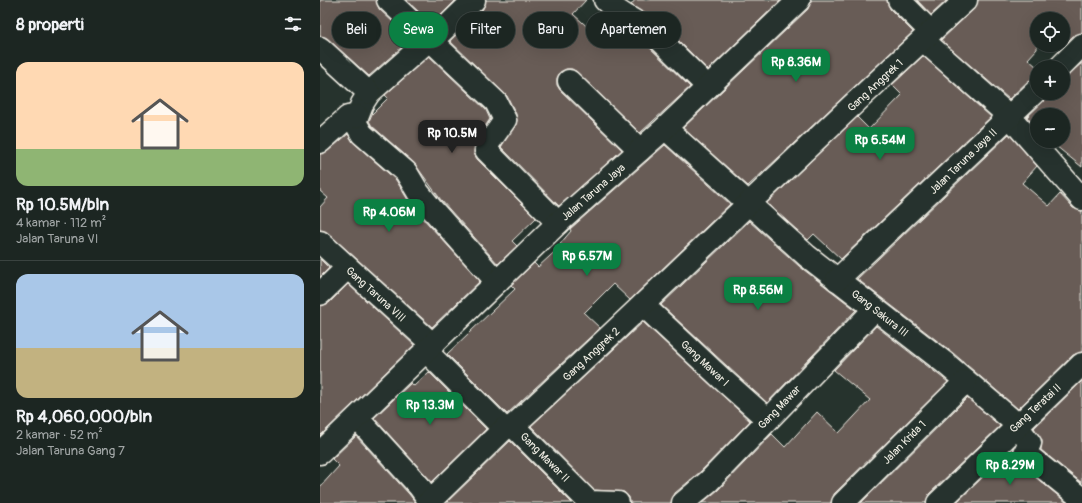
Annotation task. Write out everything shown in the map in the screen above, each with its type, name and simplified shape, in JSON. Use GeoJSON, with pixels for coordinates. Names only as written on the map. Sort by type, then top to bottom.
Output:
{"type":"FeatureCollection","features":[{"type":"Feature","properties":{"kind":"street"},"geometry":{"type":"LineString","coordinates":[[388,0],[401,12]]}},
{"type":"Feature","properties":{"kind":"street"},"geometry":{"type":"LineString","coordinates":[[448,25],[474,0]]}},
{"type":"Feature","properties":{"kind":"street"},"geometry":{"type":"LineString","coordinates":[[605,0],[622,16],[645,27],[654,34],[708,87]]}},
{"type":"Feature","properties":{"kind":"street"},"geometry":{"type":"LineString","coordinates":[[899,0],[927,36],[1010,117],[1082,199]]}},
{"type":"Feature","properties":{"kind":"street","name":"Gang Anggrek 1"},"geometry":{"type":"LineString","coordinates":[[748,203],[966,0]]}},
{"type":"Feature","properties":{"kind":"street","name":"Jalan Taruna Jaya"},"geometry":{"type":"LineString","coordinates":[[320,453],[361,423],[431,353],[497,282],[558,223],[665,128],[795,1]]}},
{"type":"Feature","properties":{"kind":"street"},"geometry":{"type":"LineString","coordinates":[[1067,60],[1082,45]]}},
{"type":"Feature","properties":{"kind":"street"},"geometry":{"type":"LineString","coordinates":[[320,48],[369,93]]}},
{"type":"Feature","properties":{"kind":"street"},"geometry":{"type":"LineString","coordinates":[[420,48],[369,93],[355,122],[362,134],[406,172],[418,192],[431,208],[497,282]]}},
{"type":"Feature","properties":{"kind":"street"},"geometry":{"type":"LineString","coordinates":[[439,48],[496,102],[505,120],[488,144],[486,150],[558,223]]}},
{"type":"Feature","properties":{"kind":"street"},"geometry":{"type":"LineString","coordinates":[[569,81],[640,150]]}},
{"type":"Feature","properties":{"kind":"street","name":"Jalan Taruna Jaya II"},"geometry":{"type":"LineString","coordinates":[[837,280],[940,183],[969,152],[1010,117],[1030,97]]}},
{"type":"Feature","properties":{"kind":"street"},"geometry":{"type":"LineString","coordinates":[[320,142],[348,117],[357,116]]}},
{"type":"Feature","properties":{"kind":"street","name":"Gang Sakura III"},"geometry":{"type":"LineString","coordinates":[[665,128],[807,256],[966,381],[1017,425],[1030,443],[1025,454],[1082,499]]}},
{"type":"Feature","properties":{"kind":"street","name":"Gang Anggrek 2"},"geometry":{"type":"LineString","coordinates":[[429,502],[643,305],[748,203]]}},
{"type":"Feature","properties":{"kind":"street","name":"Gang Taruna VIII"},"geometry":{"type":"LineString","coordinates":[[320,242],[431,353],[509,428]]}},
{"type":"Feature","properties":{"kind":"street"},"geometry":{"type":"LineString","coordinates":[[320,294],[347,268]]}},
{"type":"Feature","properties":{"kind":"street","name":"Gang Mawar I"},"geometry":{"type":"LineString","coordinates":[[643,305],[767,419]]}},
{"type":"Feature","properties":{"kind":"street","name":"Gang Mawar"},"geometry":{"type":"LineString","coordinates":[[682,503],[709,481],[767,419],[875,309]]}},
{"type":"Feature","properties":{"kind":"street","name":"Gang Teratai II"},"geometry":{"type":"LineString","coordinates":[[938,503],[1017,425],[1082,364]]}},
{"type":"Feature","properties":{"kind":"street","name":"Jalan Krida 1"},"geometry":{"type":"LineString","coordinates":[[843,503],[966,381]]}},
{"type":"Feature","properties":{"kind":"street"},"geometry":{"type":"LineString","coordinates":[[361,423],[419,486],[429,502]]}},
{"type":"Feature","properties":{"kind":"street","name":"Gang Mawar II"},"geometry":{"type":"LineString","coordinates":[[509,428],[589,502],[618,503]]}},
{"type":"Feature","properties":{"kind":"building"},"geometry":{"type":"Polygon","coordinates":[[[320,0],[376,0],[379,9],[389,18],[389,48],[401,48],[369,76],[338,48],[381,48],[381,12],[332,12],[332,43],[328,39],[320,36],[320,0]]]}},
{"type":"Feature","properties":{"kind":"building"},"geometry":{"type":"Polygon","coordinates":[[[406,0],[456,0],[444,12],[419,12],[406,0]]]}},
{"type":"Feature","properties":{"kind":"building"},"geometry":{"type":"Polygon","coordinates":[[[486,0],[586,0],[575,12],[523,12],[523,48],[578,48],[578,18],[586,26],[586,48],[650,48],[690,87],[640,133],[577,72],[572,69],[566,69],[560,72],[557,78],[557,85],[560,90],[622,150],[559,206],[501,147],[517,121],[516,114],[507,96],[457,48],[515,48],[515,12],[480,12],[483,9],[486,0]]]}},
{"type":"Feature","properties":{"kind":"building"},"geometry":{"type":"Polygon","coordinates":[[[635,0],[781,0],[708,70],[681,43],[681,12],[642,12],[631,5],[635,0]]]}},
{"type":"Feature","properties":{"kind":"building"},"geometry":{"type":"Polygon","coordinates":[[[811,0],[887,0],[890,9],[913,32],[748,186],[683,128],[808,9],[811,0]]]}},
{"type":"Feature","properties":{"kind":"building"},"geometry":{"type":"Polygon","coordinates":[[[917,0],[947,0],[931,15],[917,0]]]}},
{"type":"Feature","properties":{"kind":"building"},"geometry":{"type":"Polygon","coordinates":[[[978,0],[1082,0],[1082,33],[1073,36],[1070,39],[1070,12],[1030,12],[1030,52],[1034,52],[1028,59],[1030,61],[1030,80],[1009,99],[941,40],[974,9],[978,0]]]}},
{"type":"Feature","properties":{"kind":"building"},"geometry":{"type":"Polygon","coordinates":[[[456,35],[456,47],[450,41],[456,35]]]}},
{"type":"Feature","properties":{"kind":"building"},"geometry":{"type":"Polygon","coordinates":[[[429,56],[486,110],[490,119],[476,140],[474,153],[477,159],[536,218],[512,241],[517,246],[498,264],[441,200],[414,163],[372,126],[369,121],[372,114],[388,98],[385,95],[429,56]]]}},
{"type":"Feature","properties":{"kind":"building"},"geometry":{"type":"Polygon","coordinates":[[[923,56],[991,117],[841,259],[814,234],[808,240],[767,203],[857,117],[869,129],[902,95],[892,85],[923,56]]]}},
{"type":"Feature","properties":{"kind":"building"},"geometry":{"type":"Polygon","coordinates":[[[1082,63],[1082,167],[1058,148],[1070,148],[1070,108],[1036,108],[1045,100],[1070,100],[1070,73],[1082,63]]]}},
{"type":"Feature","properties":{"kind":"building"},"geometry":{"type":"Polygon","coordinates":[[[348,134],[354,143],[396,180],[408,200],[421,216],[480,281],[432,327],[328,233],[320,230],[320,207],[328,198],[320,191],[320,154],[328,151],[348,134]]]}},
{"type":"Feature","properties":{"kind":"building"},"geometry":{"type":"Polygon","coordinates":[[[1009,134],[1037,166],[1022,183],[1049,206],[1060,194],[1073,208],[1082,211],[1082,352],[1073,355],[1018,409],[953,353],[857,279],[1009,134]]]}},
{"type":"Feature","properties":{"kind":"building"},"geometry":{"type":"Polygon","coordinates":[[[665,145],[730,204],[630,300],[613,284],[584,313],[600,328],[507,414],[447,354],[515,289],[511,285],[534,263],[538,267],[562,245],[560,244],[571,231],[570,229],[665,145]]]}},
{"type":"Feature","properties":{"kind":"building"},"geometry":{"type":"Polygon","coordinates":[[[749,221],[799,266],[856,310],[767,403],[661,305],[749,221]]]}},
{"type":"Feature","properties":{"kind":"building"},"geometry":{"type":"Polygon","coordinates":[[[320,259],[329,268],[320,277],[320,259]]]}},
{"type":"Feature","properties":{"kind":"building"},"geometry":{"type":"Polygon","coordinates":[[[348,284],[414,345],[320,436],[320,306],[329,303],[348,284]]]}},
{"type":"Feature","properties":{"kind":"building"},"geometry":{"type":"Polygon","coordinates":[[[643,322],[750,421],[700,472],[675,493],[671,503],[630,503],[629,497],[624,492],[594,490],[531,426],[643,322]]]}},
{"type":"Feature","properties":{"kind":"building"},"geometry":{"type":"Polygon","coordinates":[[[876,326],[948,382],[834,494],[831,503],[702,503],[718,490],[772,434],[785,447],[817,412],[839,433],[870,400],[834,370],[876,326]]]}},
{"type":"Feature","properties":{"kind":"building"},"geometry":{"type":"Polygon","coordinates":[[[429,372],[486,429],[432,482],[374,418],[411,383],[414,386],[429,372]]]}},
{"type":"Feature","properties":{"kind":"building"},"geometry":{"type":"Polygon","coordinates":[[[1082,381],[1082,483],[1041,450],[1042,441],[1034,428],[1082,381]]]}},
{"type":"Feature","properties":{"kind":"building"},"geometry":{"type":"Polygon","coordinates":[[[967,398],[1000,426],[929,494],[926,503],[861,503],[967,398]]]}},
{"type":"Feature","properties":{"kind":"building"},"geometry":{"type":"Polygon","coordinates":[[[356,436],[416,503],[320,503],[320,487],[339,466],[332,459],[356,436]]]}},
{"type":"Feature","properties":{"kind":"building"},"geometry":{"type":"Polygon","coordinates":[[[510,441],[572,503],[446,503],[510,441]]]}},
{"type":"Feature","properties":{"kind":"building"},"geometry":{"type":"Polygon","coordinates":[[[1014,447],[1013,453],[1017,462],[1067,503],[956,503],[1014,447]]]}}]}
